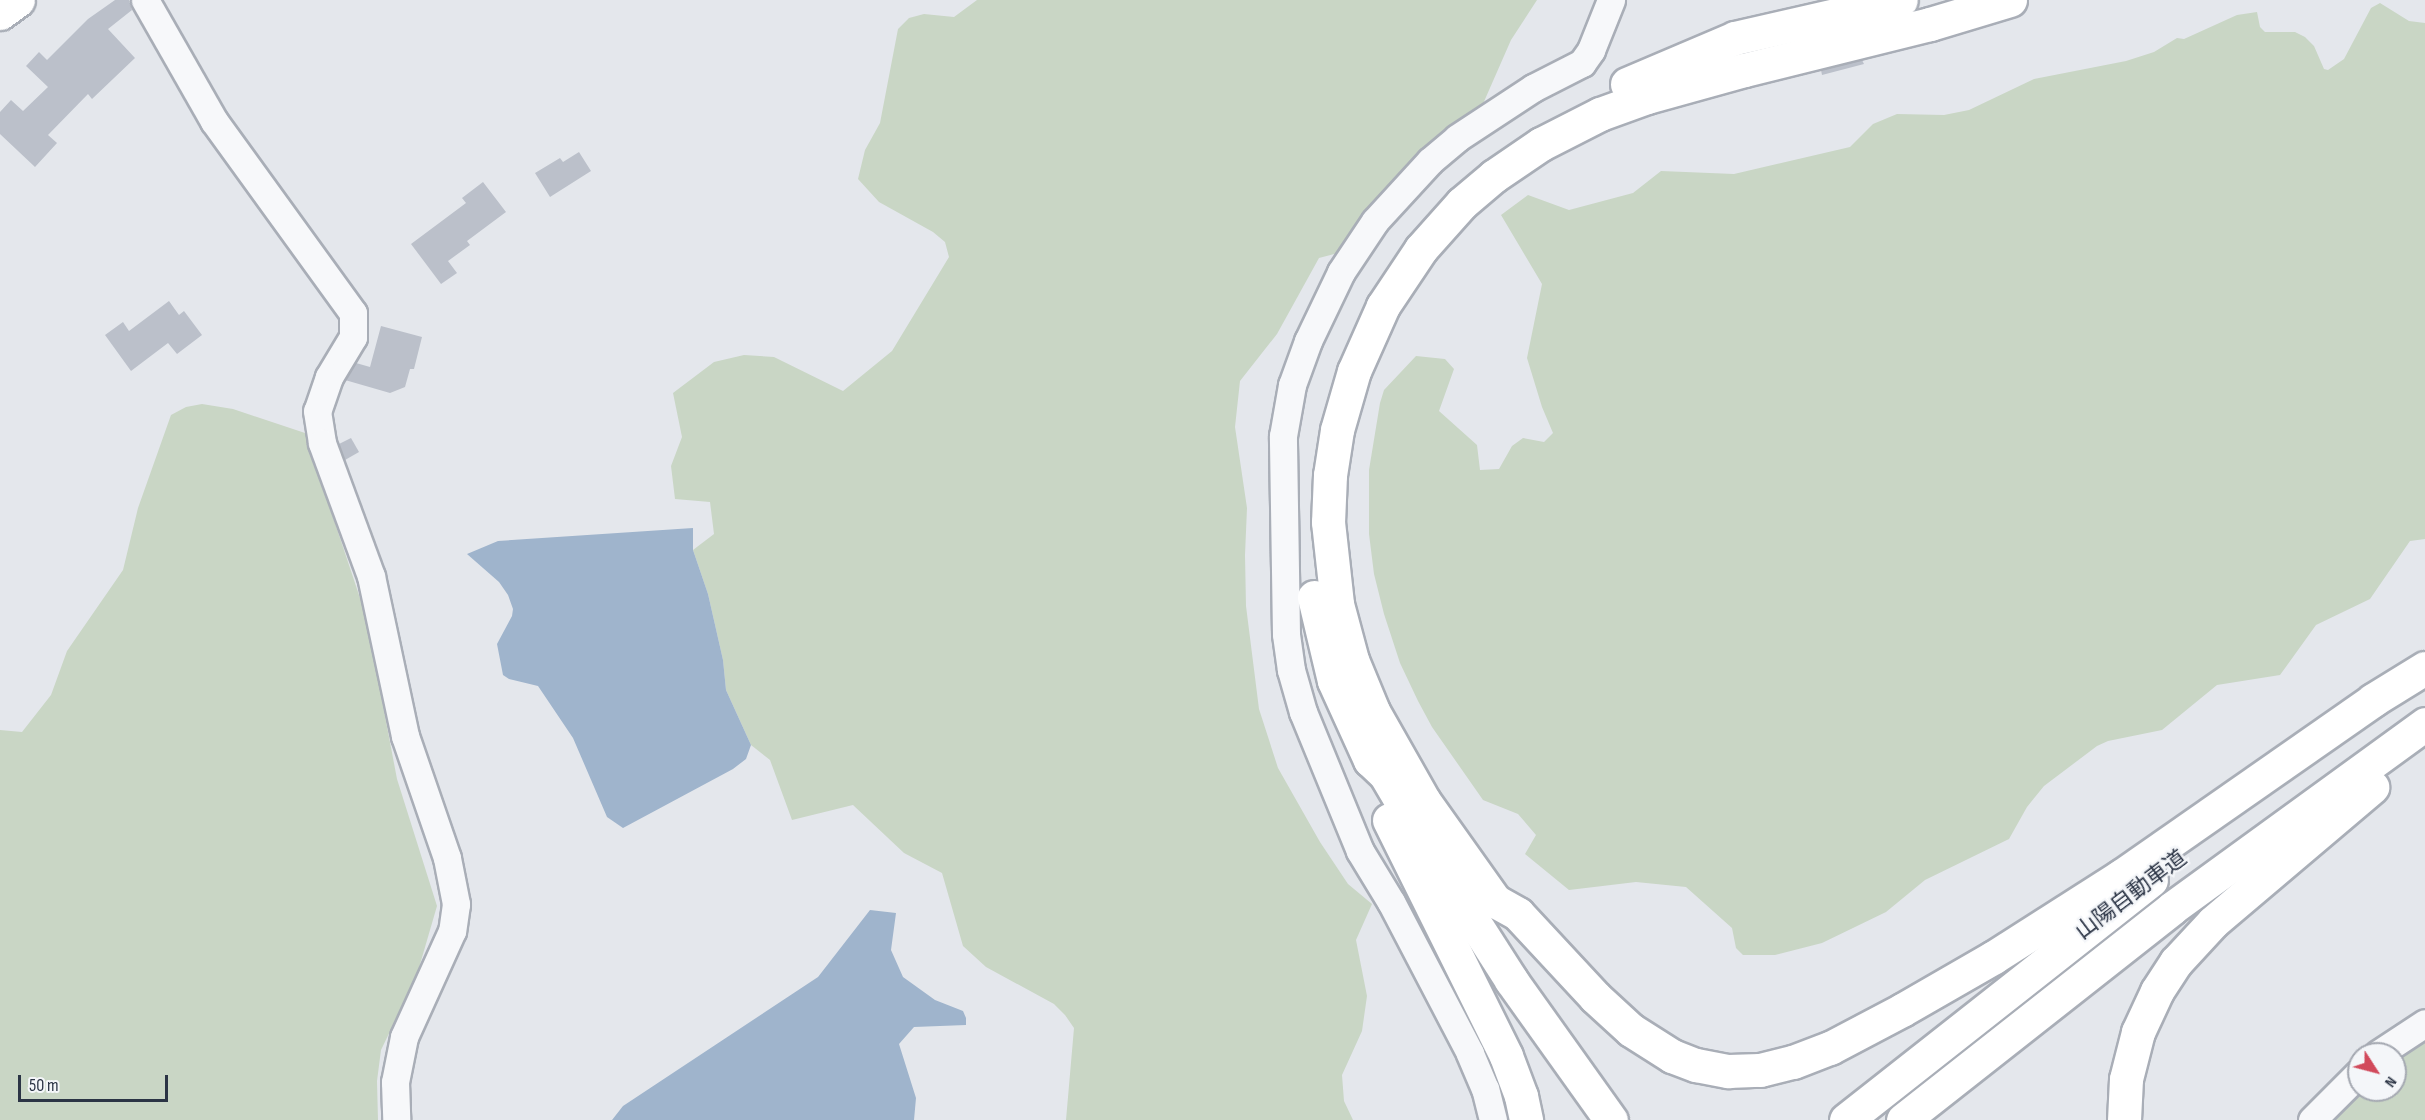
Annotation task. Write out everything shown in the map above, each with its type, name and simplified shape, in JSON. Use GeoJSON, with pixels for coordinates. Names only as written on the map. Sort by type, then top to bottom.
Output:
{"type":"FeatureCollection","features":[{"type":"Feature","properties":{"kind":"main road"},"geometry":{"type":"LineString","coordinates":[[0,13],[18,0]]}},
{"type":"Feature","properties":{"kind":"main road"},"geometry":{"type":"LineString","coordinates":[[1526,1120],[1521,1096],[1506,1056],[1371,782],[1370,760],[1341,697],[1325,652],[1313,595],[1310,521],[1314,455],[1332,376],[1353,324],[1385,267],[1413,228],[1443,195],[1490,155],[1536,124],[1594,96],[1642,79],[1735,38],[1900,0]]}},
{"type":"Feature","properties":{"kind":"main road"},"geometry":{"type":"LineString","coordinates":[[2010,0],[1930,24],[1744,70],[1647,97],[1584,122],[1532,149],[1462,202],[1428,240],[1388,297],[1354,371],[1334,452],[1328,522],[1337,604],[1362,686],[1394,750],[1438,823],[1495,901],[1518,914],[1619,1020],[1660,1049],[1684,1061],[1719,1070],[1753,1070],[1780,1066],[1844,1041],[1994,957],[2121,876],[2373,700],[2425,668]]}},
{"type":"Feature","properties":{"kind":"main road","name":"山陽自動車道"},"geometry":{"type":"LineString","coordinates":[[1846,1120],[2039,966],[2194,847],[2425,681]]}},
{"type":"Feature","properties":{"kind":"main road","name":"山陽自動車道"},"geometry":{"type":"LineString","coordinates":[[1903,1120],[2172,908],[2425,724]]}},
{"type":"Feature","properties":{"kind":"main road"},"geometry":{"type":"LineString","coordinates":[[2124,1120],[2126,1079],[2138,1032],[2157,991],[2180,957],[2212,922],[2354,801],[2425,745]]}},
{"type":"Feature","properties":{"kind":"main road"},"geometry":{"type":"LineString","coordinates":[[1370,760],[1385,774],[1446,878],[1517,989],[1611,1120]]}},
{"type":"Feature","properties":{"kind":"main road"},"geometry":{"type":"LineString","coordinates":[[1495,901],[1497,920],[1514,952],[1633,1120]]}},
{"type":"Feature","properties":{"kind":"street"},"geometry":{"type":"LineString","coordinates":[[145,0],[214,121],[353,313],[353,337],[330,377],[317,411],[322,443],[371,576],[405,736],[447,858],[456,904],[452,931],[404,1037],[396,1082],[396,1120]]}},
{"type":"Feature","properties":{"kind":"street"},"geometry":{"type":"LineString","coordinates":[[1493,1120],[1485,1089],[1470,1053],[1391,902],[1360,851],[1303,712],[1292,670],[1286,634],[1283,436],[1292,385],[1308,341],[1341,272],[1375,221],[1430,161],[1470,128],[1533,88],[1582,63],[1591,50],[1611,0]]}},
{"type":"Feature","properties":{"kind":"street"},"geometry":{"type":"LineString","coordinates":[[2396,1042],[2425,1023]]}},
{"type":"Feature","properties":{"kind":"street"},"geometry":{"type":"LineString","coordinates":[[2313,1120],[2347,1085]]}},
{"type":"Feature","properties":{"kind":"green space"},"geometry":{"type":"Polygon","coordinates":[[[977,0],[1537,0],[1511,40],[1479,113],[1338,253],[1319,258],[1277,334],[1240,381],[1235,427],[1247,508],[1246,606],[1259,709],[1278,768],[1320,842],[1348,884],[1372,904],[1356,940],[1367,996],[1362,1031],[1342,1075],[1344,1101],[1353,1120],[1066,1120],[1074,1028],[1065,1015],[1054,1004],[986,967],[963,946],[942,873],[904,853],[853,805],[792,820],[770,760],[751,745],[726,690],[723,660],[708,594],[693,550],[714,534],[710,502],[675,499],[671,466],[682,437],[673,393],[714,362],[744,355],[774,357],[843,391],[892,351],[949,257],[945,242],[933,232],[879,202],[858,179],[865,150],[880,123],[898,29],[909,18],[924,14],[954,17],[977,0]]]}},
{"type":"Feature","properties":{"kind":"green space"},"geometry":{"type":"Polygon","coordinates":[[[2380,3],[2409,21],[2425,23],[2425,539],[2410,541],[2370,599],[2316,625],[2280,675],[2217,685],[2162,730],[2108,741],[2097,746],[2044,786],[2027,807],[2009,839],[1925,880],[1886,912],[1822,943],[1775,955],[1743,955],[1736,948],[1732,928],[1686,887],[1636,882],[1569,890],[1525,854],[1536,835],[1518,814],[1483,800],[1432,727],[1418,701],[1400,663],[1384,614],[1374,574],[1369,534],[1369,470],[1380,403],[1384,390],[1416,356],[1445,359],[1454,369],[1439,411],[1477,445],[1480,470],[1499,469],[1512,446],[1523,438],[1544,442],[1553,433],[1542,407],[1527,358],[1542,284],[1501,215],[1528,195],[1569,210],[1633,193],[1661,171],[1734,174],[1850,147],[1873,124],[1897,114],[1944,115],[1969,110],[2034,79],[2126,61],[2154,52],[2177,38],[2184,39],[2237,15],[2257,12],[2260,27],[2265,32],[2295,32],[2305,37],[2314,46],[2324,69],[2328,70],[2344,59],[2371,8],[2380,3]]]}},
{"type":"Feature","properties":{"kind":"green space"},"geometry":{"type":"Polygon","coordinates":[[[202,404],[233,409],[305,433],[366,616],[397,779],[437,906],[416,978],[381,1050],[377,1081],[378,1120],[0,1120],[0,730],[22,732],[51,695],[67,651],[123,570],[138,508],[171,415],[186,407],[202,404]]]}},
{"type":"Feature","properties":{"kind":"green space"},"geometry":{"type":"Polygon","coordinates":[[[2425,1029],[2425,1120],[2321,1120],[2347,1099],[2347,1102],[2407,1102],[2407,1044],[2425,1029]]]}},
{"type":"Feature","properties":{"kind":"water"},"geometry":{"type":"Polygon","coordinates":[[[693,528],[693,550],[708,594],[723,660],[726,690],[751,745],[746,759],[733,769],[623,828],[607,817],[573,738],[538,686],[509,679],[503,675],[497,644],[512,616],[513,609],[508,595],[499,582],[467,554],[498,541],[693,528]]]}},
{"type":"Feature","properties":{"kind":"water"},"geometry":{"type":"Polygon","coordinates":[[[870,910],[896,913],[891,950],[903,977],[935,1000],[963,1011],[966,1018],[966,1025],[914,1027],[899,1044],[916,1098],[914,1120],[612,1120],[623,1106],[818,977],[870,910]]]}},
{"type":"Feature","properties":{"kind":"building"},"geometry":{"type":"Polygon","coordinates":[[[115,0],[129,0],[132,10],[108,29],[135,58],[92,99],[88,94],[48,135],[57,143],[35,167],[0,134],[0,112],[11,100],[23,111],[48,87],[26,66],[39,52],[47,60],[88,19],[115,0]]]}},
{"type":"Feature","properties":{"kind":"building"},"geometry":{"type":"Polygon","coordinates":[[[1862,60],[1864,64],[1822,75],[1821,70],[1862,60]]]}},
{"type":"Feature","properties":{"kind":"building"},"geometry":{"type":"Polygon","coordinates":[[[579,152],[591,171],[550,197],[535,173],[560,158],[563,162],[579,152]]]}},
{"type":"Feature","properties":{"kind":"building"},"geometry":{"type":"Polygon","coordinates":[[[483,182],[506,212],[467,241],[470,245],[448,261],[457,273],[441,284],[411,244],[466,203],[462,198],[483,182]]]}},
{"type":"Feature","properties":{"kind":"building"},"geometry":{"type":"Polygon","coordinates":[[[169,301],[179,315],[184,311],[202,335],[177,354],[168,343],[131,371],[105,335],[123,322],[129,331],[169,301]]]}},
{"type":"Feature","properties":{"kind":"building"},"geometry":{"type":"Polygon","coordinates":[[[381,326],[422,337],[414,369],[410,369],[405,387],[390,393],[345,380],[356,363],[370,367],[381,326]]]}},
{"type":"Feature","properties":{"kind":"building"},"geometry":{"type":"Polygon","coordinates":[[[351,438],[359,452],[345,460],[339,444],[351,438]]]}}]}
